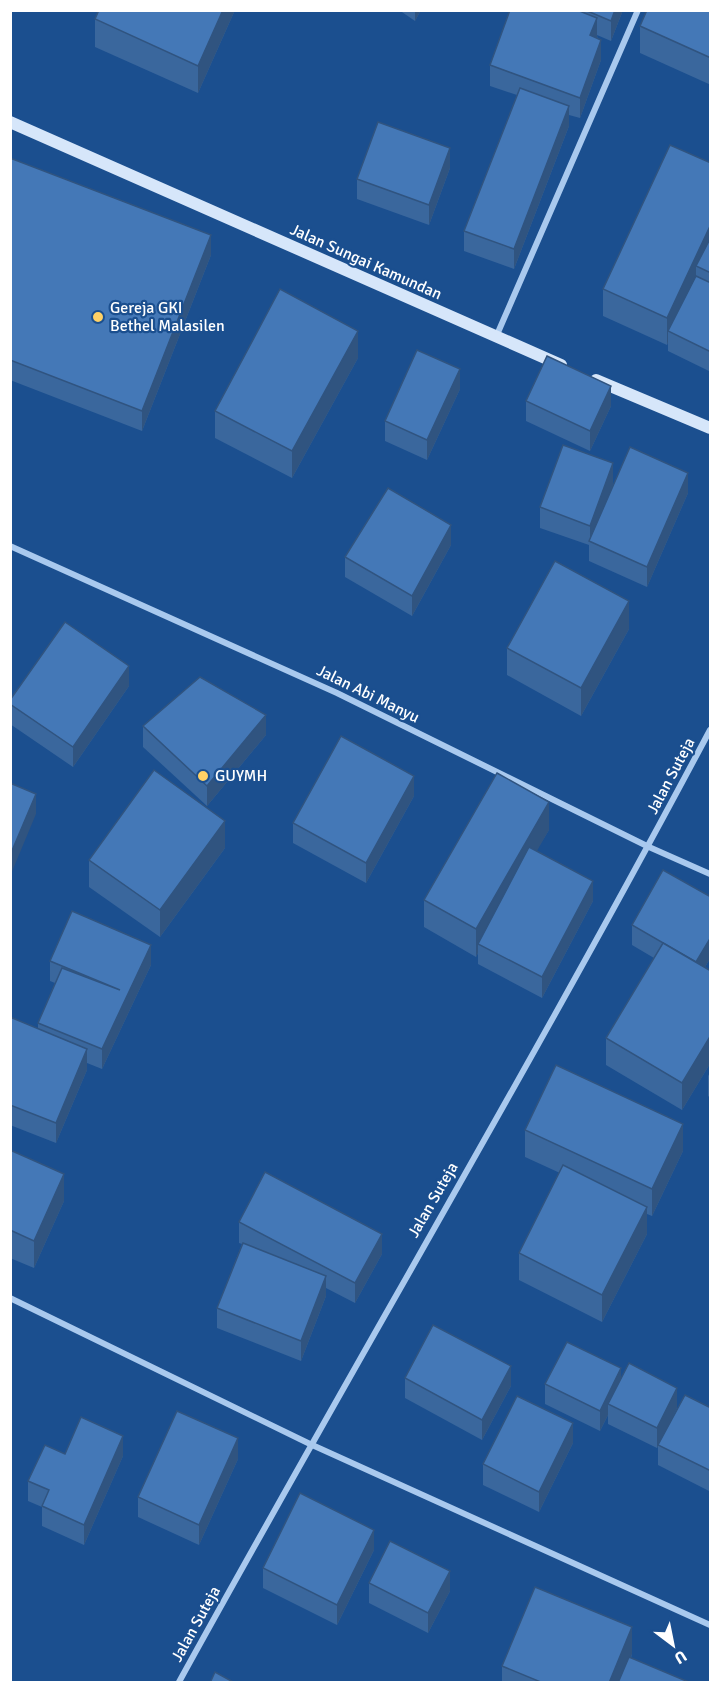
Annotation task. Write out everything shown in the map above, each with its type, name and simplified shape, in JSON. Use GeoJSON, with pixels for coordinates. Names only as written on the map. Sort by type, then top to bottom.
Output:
{"type":"FeatureCollection","features":[{"type":"Feature","properties":{"kind":"main road","name":"Jalan Sungai Kamundan"},"geometry":{"type":"LineString","coordinates":[[10,122],[496,337],[711,428]]}},
{"type":"Feature","properties":{"kind":"street"},"geometry":{"type":"LineString","coordinates":[[496,337],[638,10]]}},
{"type":"Feature","properties":{"kind":"street","name":"Jalan Abi Manyu"},"geometry":{"type":"LineString","coordinates":[[10,546],[337,693],[649,847],[711,874]]}},
{"type":"Feature","properties":{"kind":"street","name":"Jalan Suteja"},"geometry":{"type":"LineString","coordinates":[[179,1683],[310,1444],[649,847],[711,730]]}},
{"type":"Feature","properties":{"kind":"street"},"geometry":{"type":"LineString","coordinates":[[10,1298],[310,1444],[711,1625]]}},
{"type":"Feature","properties":{"kind":"building"},"geometry":{"type":"Polygon","coordinates":[[[99,10],[223,10],[198,66],[95,19],[99,10]]]}},
{"type":"Feature","properties":{"kind":"building"},"geometry":{"type":"Polygon","coordinates":[[[510,10],[577,10],[597,18],[590,35],[601,40],[580,98],[490,65],[510,10]]]}},
{"type":"Feature","properties":{"kind":"building"},"geometry":{"type":"Polygon","coordinates":[[[585,10],[615,10],[611,21],[585,10]]]}},
{"type":"Feature","properties":{"kind":"building"},"geometry":{"type":"Polygon","coordinates":[[[647,10],[711,10],[711,58],[640,26],[647,10]]]}},
{"type":"Feature","properties":{"kind":"building"},"geometry":{"type":"Polygon","coordinates":[[[520,88],[569,106],[514,249],[464,231],[520,88]]]}},
{"type":"Feature","properties":{"kind":"building"},"geometry":{"type":"Polygon","coordinates":[[[378,122],[450,148],[429,205],[357,179],[378,122]]]}},
{"type":"Feature","properties":{"kind":"building"},"geometry":{"type":"Polygon","coordinates":[[[670,145],[711,163],[711,224],[667,318],[603,289],[670,145]]]}},
{"type":"Feature","properties":{"kind":"building","name":"Gereja GKI Bethel Malasilen"},"geometry":{"type":"Polygon","coordinates":[[[10,158],[211,235],[142,411],[10,360],[10,158]]]}},
{"type":"Feature","properties":{"kind":"building"},"geometry":{"type":"Polygon","coordinates":[[[711,237],[711,273],[696,266],[711,237]]]}},
{"type":"Feature","properties":{"kind":"building"},"geometry":{"type":"Polygon","coordinates":[[[696,276],[711,283],[711,352],[668,331],[696,276]]]}},
{"type":"Feature","properties":{"kind":"building"},"geometry":{"type":"Polygon","coordinates":[[[280,289],[358,331],[292,451],[215,411],[280,289]]]}},
{"type":"Feature","properties":{"kind":"building"},"geometry":{"type":"Polygon","coordinates":[[[417,350],[460,369],[427,440],[385,421],[417,350]]]}},
{"type":"Feature","properties":{"kind":"building"},"geometry":{"type":"Polygon","coordinates":[[[547,356],[611,386],[590,431],[526,401],[547,356]]]}},
{"type":"Feature","properties":{"kind":"building"},"geometry":{"type":"Polygon","coordinates":[[[563,445],[613,463],[590,526],[540,507],[563,445]]]}},
{"type":"Feature","properties":{"kind":"building"},"geometry":{"type":"Polygon","coordinates":[[[630,447],[688,473],[647,567],[589,541],[630,447]]]}},
{"type":"Feature","properties":{"kind":"building"},"geometry":{"type":"Polygon","coordinates":[[[388,488],[451,525],[412,596],[345,557],[388,488]]]}},
{"type":"Feature","properties":{"kind":"building"},"geometry":{"type":"Polygon","coordinates":[[[555,561],[629,601],[581,688],[507,648],[555,561]]]}},
{"type":"Feature","properties":{"kind":"building"},"geometry":{"type":"Polygon","coordinates":[[[65,622],[129,666],[73,747],[10,704],[10,700],[65,622]]]}},
{"type":"Feature","properties":{"kind":"building","name":"GUYMH"},"geometry":{"type":"Polygon","coordinates":[[[200,677],[266,715],[207,786],[143,726],[200,677]]]}},
{"type":"Feature","properties":{"kind":"building"},"geometry":{"type":"Polygon","coordinates":[[[341,736],[414,776],[366,863],[293,823],[341,736]]]}},
{"type":"Feature","properties":{"kind":"building"},"geometry":{"type":"Polygon","coordinates":[[[154,770],[225,821],[160,910],[89,860],[154,770]]]}},
{"type":"Feature","properties":{"kind":"building"},"geometry":{"type":"Polygon","coordinates":[[[497,773],[549,802],[476,929],[424,900],[497,773]]]}},
{"type":"Feature","properties":{"kind":"building"},"geometry":{"type":"Polygon","coordinates":[[[10,783],[36,794],[11,853],[10,853],[10,783]]]}},
{"type":"Feature","properties":{"kind":"building"},"geometry":{"type":"Polygon","coordinates":[[[529,847],[593,881],[542,977],[478,944],[529,847]]]}},
{"type":"Feature","properties":{"kind":"building"},"geometry":{"type":"Polygon","coordinates":[[[663,870],[711,897],[711,937],[696,962],[632,925],[663,870]]]}},
{"type":"Feature","properties":{"kind":"building"},"geometry":{"type":"Polygon","coordinates":[[[72,911],[151,945],[102,1049],[38,1023],[62,968],[120,990],[50,961],[72,911]]]}},
{"type":"Feature","properties":{"kind":"building"},"geometry":{"type":"Polygon","coordinates":[[[663,943],[711,971],[711,1035],[682,1083],[606,1038],[663,943]]]}},
{"type":"Feature","properties":{"kind":"building"},"geometry":{"type":"Polygon","coordinates":[[[10,1017],[87,1049],[56,1123],[10,1105],[10,1017]]]}},
{"type":"Feature","properties":{"kind":"building"},"geometry":{"type":"Polygon","coordinates":[[[556,1065],[683,1124],[652,1189],[525,1130],[556,1065]]]}},
{"type":"Feature","properties":{"kind":"building"},"geometry":{"type":"Polygon","coordinates":[[[10,1150],[64,1174],[34,1241],[10,1230],[10,1150]]]}},
{"type":"Feature","properties":{"kind":"building"},"geometry":{"type":"Polygon","coordinates":[[[563,1165],[647,1207],[602,1295],[519,1253],[563,1165]]]}},
{"type":"Feature","properties":{"kind":"building"},"geometry":{"type":"Polygon","coordinates":[[[265,1172],[382,1234],[355,1283],[239,1222],[265,1172]]]}},
{"type":"Feature","properties":{"kind":"building"},"geometry":{"type":"Polygon","coordinates":[[[243,1243],[326,1276],[301,1341],[217,1308],[243,1243]]]}},
{"type":"Feature","properties":{"kind":"building"},"geometry":{"type":"Polygon","coordinates":[[[433,1325],[511,1366],[482,1420],[405,1378],[433,1325]]]}},
{"type":"Feature","properties":{"kind":"building"},"geometry":{"type":"Polygon","coordinates":[[[567,1342],[621,1368],[600,1411],[545,1384],[567,1342]]]}},
{"type":"Feature","properties":{"kind":"building"},"geometry":{"type":"Polygon","coordinates":[[[629,1363],[677,1388],[657,1428],[608,1404],[629,1363]]]}},
{"type":"Feature","properties":{"kind":"building"},"geometry":{"type":"Polygon","coordinates":[[[685,1395],[711,1408],[711,1471],[658,1445],[685,1395]]]}},
{"type":"Feature","properties":{"kind":"building"},"geometry":{"type":"Polygon","coordinates":[[[517,1396],[573,1423],[539,1492],[483,1464],[517,1396]]]}},
{"type":"Feature","properties":{"kind":"building"},"geometry":{"type":"Polygon","coordinates":[[[177,1411],[238,1438],[199,1525],[138,1497],[177,1411]]]}},
{"type":"Feature","properties":{"kind":"building"},"geometry":{"type":"Polygon","coordinates":[[[81,1417],[123,1436],[84,1525],[42,1506],[49,1490],[28,1481],[45,1445],[65,1454],[81,1417]]]}},
{"type":"Feature","properties":{"kind":"building"},"geometry":{"type":"Polygon","coordinates":[[[300,1493],[374,1530],[337,1605],[263,1568],[300,1493]]]}},
{"type":"Feature","properties":{"kind":"building"},"geometry":{"type":"Polygon","coordinates":[[[390,1541],[450,1571],[428,1613],[369,1583],[390,1541]]]}},
{"type":"Feature","properties":{"kind":"building"},"geometry":{"type":"Polygon","coordinates":[[[535,1587],[632,1627],[609,1683],[543,1683],[502,1666],[535,1587]]]}},
{"type":"Feature","properties":{"kind":"building"},"geometry":{"type":"Polygon","coordinates":[[[629,1657],[691,1683],[618,1683],[629,1657]]]}},
{"type":"Feature","properties":{"kind":"building"},"geometry":{"type":"Polygon","coordinates":[[[215,1672],[235,1683],[210,1683],[215,1672]]]}},
{"type":"Feature","properties":{"kind":"place","name":"Gereja GKI Bethel Malasilen"},"geometry":{"type":"Point","coordinates":[98,317]}},
{"type":"Feature","properties":{"kind":"place","name":"GUYMH"},"geometry":{"type":"Point","coordinates":[203,776]}}]}
